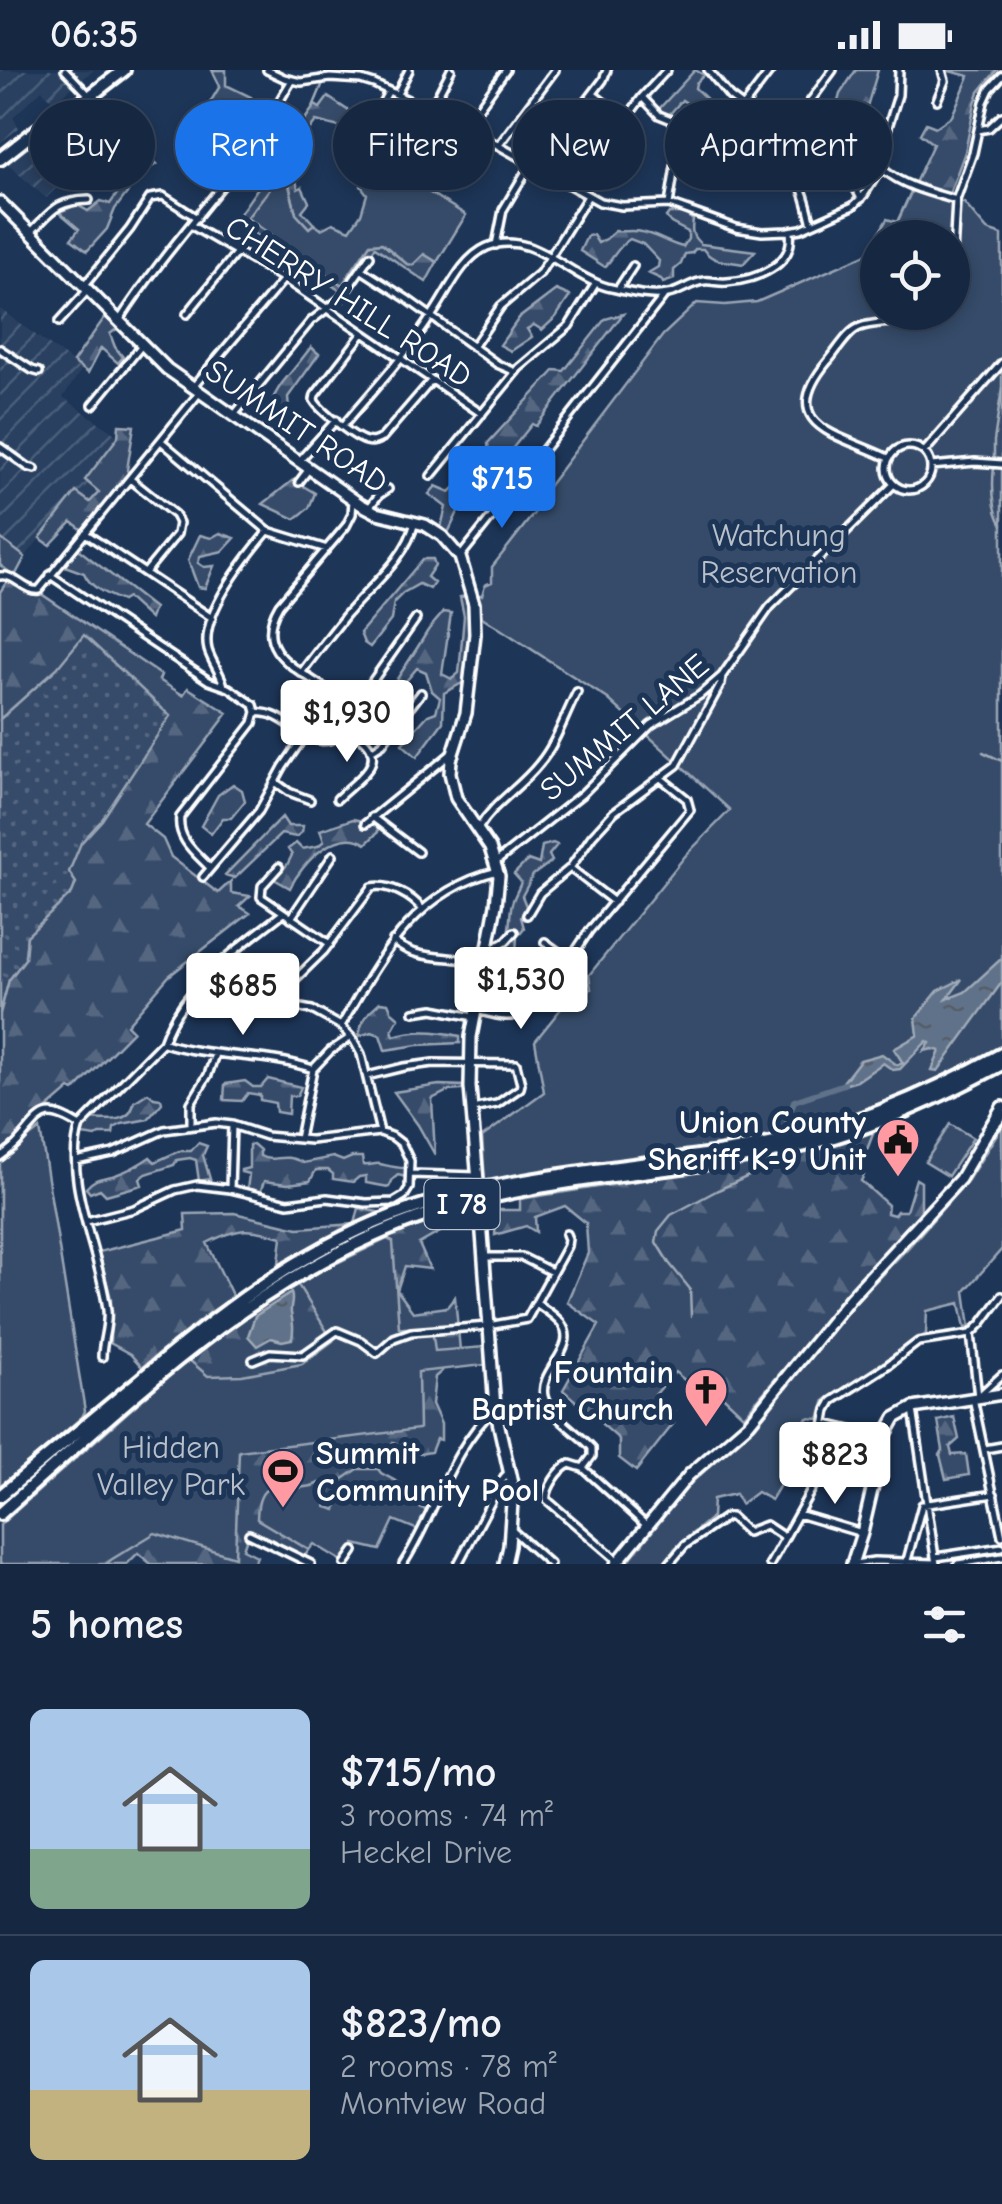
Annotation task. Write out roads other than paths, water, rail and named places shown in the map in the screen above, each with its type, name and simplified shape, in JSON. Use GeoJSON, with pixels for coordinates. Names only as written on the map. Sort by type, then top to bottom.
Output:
{"type":"FeatureCollection","features":[{"type":"Feature","properties":{"kind":"highway"},"geometry":{"type":"LineString","coordinates":[[0,156],[116,70]]}},
{"type":"Feature","properties":{"kind":"highway"},"geometry":{"type":"LineString","coordinates":[[0,156],[124,70]]}},
{"type":"Feature","properties":{"kind":"highway","name":"I 78"},"geometry":{"type":"LineString","coordinates":[[0,1496],[217,1316],[355,1232],[392,1216],[468,1193],[744,1149],[814,1133],[926,1093],[1002,1054]]}},
{"type":"Feature","properties":{"kind":"highway","name":"I 78"},"geometry":{"type":"LineString","coordinates":[[0,1514],[220,1326],[324,1259],[383,1232],[457,1206],[540,1187],[740,1158],[826,1139],[911,1108],[1002,1064]]}},
{"type":"Feature","properties":{"kind":"highway"},"geometry":{"type":"LineString","coordinates":[[989,1130],[1002,1114]]}},
{"type":"Feature","properties":{"kind":"main road","name":"SUMMIT ROAD"},"geometry":{"type":"LineString","coordinates":[[0,202],[168,369],[353,500],[442,536],[460,558]]}},
{"type":"Feature","properties":{"kind":"main road"},"geometry":{"type":"LineString","coordinates":[[460,558],[472,594],[475,634],[464,719],[450,773],[453,792],[497,866],[498,895],[475,1013],[470,1064],[495,1408],[513,1488],[505,1564]]}},
{"type":"Feature","properties":{"kind":"main road"},"geometry":{"type":"LineString","coordinates":[[618,1562],[689,1475],[748,1423],[842,1307],[965,1173],[1002,1107]]}},
{"type":"Feature","properties":{"kind":"main road"},"geometry":{"type":"LineString","coordinates":[[852,1564],[884,1438],[895,1418],[913,1408],[1002,1394]]}},
{"type":"Feature","properties":{"kind":"street"},"geometry":{"type":"LineString","coordinates":[[64,70],[86,92]]}},
{"type":"Feature","properties":{"kind":"street"},"geometry":{"type":"LineString","coordinates":[[397,94],[409,70]]}},
{"type":"Feature","properties":{"kind":"street"},"geometry":{"type":"LineString","coordinates":[[435,100],[451,70]]}},
{"type":"Feature","properties":{"kind":"street"},"geometry":{"type":"LineString","coordinates":[[484,100],[506,70]]}},
{"type":"Feature","properties":{"kind":"street"},"geometry":{"type":"LineString","coordinates":[[499,145],[556,70]]}},
{"type":"Feature","properties":{"kind":"street"},"geometry":{"type":"LineString","coordinates":[[588,100],[605,78],[606,70]]}},
{"type":"Feature","properties":{"kind":"street"},"geometry":{"type":"LineString","coordinates":[[640,100],[667,70]]}},
{"type":"Feature","properties":{"kind":"street"},"geometry":{"type":"LineString","coordinates":[[708,70],[735,100]]}},
{"type":"Feature","properties":{"kind":"street"},"geometry":{"type":"LineString","coordinates":[[748,100],[771,70]]}},
{"type":"Feature","properties":{"kind":"street"},"geometry":{"type":"LineString","coordinates":[[811,100],[832,70]]}},
{"type":"Feature","properties":{"kind":"street"},"geometry":{"type":"LineString","coordinates":[[892,115],[899,70]]}},
{"type":"Feature","properties":{"kind":"street"},"geometry":{"type":"LineString","coordinates":[[937,100],[945,81],[942,70]]}},
{"type":"Feature","properties":{"kind":"street"},"geometry":{"type":"LineString","coordinates":[[269,71],[306,82],[330,78],[361,80],[409,100]]}},
{"type":"Feature","properties":{"kind":"street"},"geometry":{"type":"LineString","coordinates":[[955,220],[956,200],[973,152],[986,96],[1002,76]]}},
{"type":"Feature","properties":{"kind":"street"},"geometry":{"type":"LineString","coordinates":[[119,321],[146,280],[234,171],[292,80]]}},
{"type":"Feature","properties":{"kind":"street"},"geometry":{"type":"LineString","coordinates":[[384,100],[389,90]]}},
{"type":"Feature","properties":{"kind":"street"},"geometry":{"type":"LineString","coordinates":[[593,94],[600,100]]}},
{"type":"Feature","properties":{"kind":"street"},"geometry":{"type":"LineString","coordinates":[[642,97],[665,117]]}},
{"type":"Feature","properties":{"kind":"street"},"geometry":{"type":"LineString","coordinates":[[978,130],[989,128],[1002,116]]}},
{"type":"Feature","properties":{"kind":"street"},"geometry":{"type":"LineString","coordinates":[[493,142],[513,153]]}},
{"type":"Feature","properties":{"kind":"street"},"geometry":{"type":"LineString","coordinates":[[892,175],[956,200]]}},
{"type":"Feature","properties":{"kind":"street"},"geometry":{"type":"LineString","coordinates":[[496,245],[503,210],[515,190]]}},
{"type":"Feature","properties":{"kind":"street"},"geometry":{"type":"LineString","coordinates":[[576,190],[615,206],[669,204],[736,228],[762,232],[790,231],[812,224],[849,208],[867,190]]}},
{"type":"Feature","properties":{"kind":"street"},"geometry":{"type":"LineString","coordinates":[[669,204],[671,190]]}},
{"type":"Feature","properties":{"kind":"street"},"geometry":{"type":"LineString","coordinates":[[802,190],[812,224]]}},
{"type":"Feature","properties":{"kind":"street"},"geometry":{"type":"LineString","coordinates":[[857,190],[861,199]]}},
{"type":"Feature","properties":{"kind":"street"},"geometry":{"type":"LineString","coordinates":[[473,347],[501,306],[534,279],[550,258],[588,196]]}},
{"type":"Feature","properties":{"kind":"street"},"geometry":{"type":"LineString","coordinates":[[59,322],[150,198],[166,198],[197,218]]}},
{"type":"Feature","properties":{"kind":"street"},"geometry":{"type":"LineString","coordinates":[[31,232],[60,204],[89,200]]}},
{"type":"Feature","properties":{"kind":"street","name":"CHERRY HILL ROAD"},"geometry":{"type":"LineString","coordinates":[[192,226],[284,278],[482,414]]}},
{"type":"Feature","properties":{"kind":"street"},"geometry":{"type":"LineString","coordinates":[[343,426],[400,359],[468,261],[480,251],[508,243],[526,245],[596,283],[664,295],[703,281],[734,282],[775,267],[790,252],[790,231]]}},
{"type":"Feature","properties":{"kind":"street"},"geometry":{"type":"LineString","coordinates":[[187,314],[237,252]]}},
{"type":"Feature","properties":{"kind":"street"},"geometry":{"type":"LineString","coordinates":[[234,416],[310,321],[341,298],[370,256]]}},
{"type":"Feature","properties":{"kind":"street"},"geometry":{"type":"LineString","coordinates":[[618,289],[633,266]]}},
{"type":"Feature","properties":{"kind":"street"},"geometry":{"type":"LineString","coordinates":[[362,270],[497,364],[516,372]]}},
{"type":"Feature","properties":{"kind":"street"},"geometry":{"type":"LineString","coordinates":[[0,576],[11,577],[36,592],[161,440],[284,278]]}},
{"type":"Feature","properties":{"kind":"street"},"geometry":{"type":"LineString","coordinates":[[431,476],[516,372],[569,326],[596,283]]}},
{"type":"Feature","properties":{"kind":"street"},"geometry":{"type":"LineString","coordinates":[[460,558],[664,295]]}},
{"type":"Feature","properties":{"kind":"street"},"geometry":{"type":"LineString","coordinates":[[860,327],[814,378],[808,403],[824,430],[888,458]]}},
{"type":"Feature","properties":{"kind":"street"},"geometry":{"type":"LineString","coordinates":[[362,333],[314,397],[317,407],[365,441],[382,438],[432,380]]}},
{"type":"Feature","properties":{"kind":"street"},"geometry":{"type":"LineString","coordinates":[[93,404],[142,344]]}},
{"type":"Feature","properties":{"kind":"street"},"geometry":{"type":"LineString","coordinates":[[0,349],[39,372]]}},
{"type":"Feature","properties":{"kind":"street"},"geometry":{"type":"LineString","coordinates":[[924,452],[1002,364]]}},
{"type":"Feature","properties":{"kind":"street"},"geometry":{"type":"LineString","coordinates":[[300,460],[336,420]]}},
{"type":"Feature","properties":{"kind":"street"},"geometry":{"type":"LineString","coordinates":[[161,440],[268,531],[327,549]]}},
{"type":"Feature","properties":{"kind":"street"},"geometry":{"type":"LineString","coordinates":[[904,446],[924,452],[931,466],[927,480],[907,490],[894,484],[887,472],[888,458],[904,446]]}},
{"type":"Feature","properties":{"kind":"street"},"geometry":{"type":"LineString","coordinates":[[0,447],[35,469]]}},
{"type":"Feature","properties":{"kind":"street"},"geometry":{"type":"LineString","coordinates":[[931,466],[1002,464]]}},
{"type":"Feature","properties":{"kind":"street"},"geometry":{"type":"LineString","coordinates":[[300,482],[310,468]]}},
{"type":"Feature","properties":{"kind":"street"},"geometry":{"type":"LineString","coordinates":[[130,479],[174,515],[180,526],[145,573]]}},
{"type":"Feature","properties":{"kind":"street","name":"SUMMIT LANE"},"geometry":{"type":"LineString","coordinates":[[341,1026],[373,969],[423,910],[460,884],[497,866],[582,794],[651,724],[700,695],[722,676],[770,607],[894,484]]}},
{"type":"Feature","properties":{"kind":"street"},"geometry":{"type":"LineString","coordinates":[[368,509],[388,489]]}},
{"type":"Feature","properties":{"kind":"street"},"geometry":{"type":"LineString","coordinates":[[353,500],[348,522],[279,605],[271,635],[285,662],[355,707]]}},
{"type":"Feature","properties":{"kind":"street"},"geometry":{"type":"LineString","coordinates":[[301,672],[401,553],[415,522]]}},
{"type":"Feature","properties":{"kind":"street"},"geometry":{"type":"LineString","coordinates":[[224,686],[207,636],[237,569],[268,531]]}},
{"type":"Feature","properties":{"kind":"street"},"geometry":{"type":"LineString","coordinates":[[86,533],[213,618]]}},
{"type":"Feature","properties":{"kind":"street"},"geometry":{"type":"LineString","coordinates":[[50,575],[208,681],[252,703],[256,712],[252,724],[180,817],[183,838],[210,868]]}},
{"type":"Feature","properties":{"kind":"street"},"geometry":{"type":"LineString","coordinates":[[256,712],[272,715],[316,741],[336,736],[416,620]]}},
{"type":"Feature","properties":{"kind":"street"},"geometry":{"type":"LineString","coordinates":[[527,915],[543,889],[570,868],[614,812],[677,765],[722,676]]}},
{"type":"Feature","properties":{"kind":"street"},"geometry":{"type":"LineString","coordinates":[[478,829],[492,808],[544,758],[576,692]]}},
{"type":"Feature","properties":{"kind":"street"},"geometry":{"type":"LineString","coordinates":[[371,750],[382,744],[421,693]]}},
{"type":"Feature","properties":{"kind":"street"},"geometry":{"type":"LineString","coordinates":[[337,798],[369,768],[371,750],[359,735],[341,729]]}},
{"type":"Feature","properties":{"kind":"street"},"geometry":{"type":"LineString","coordinates":[[202,877],[259,811],[306,735]]}},
{"type":"Feature","properties":{"kind":"street"},"geometry":{"type":"LineString","coordinates":[[365,824],[453,752]]}},
{"type":"Feature","properties":{"kind":"street"},"geometry":{"type":"LineString","coordinates":[[545,942],[568,962],[584,937],[690,810],[687,799],[661,778]]}},
{"type":"Feature","properties":{"kind":"street"},"geometry":{"type":"LineString","coordinates":[[275,782],[310,800]]}},
{"type":"Feature","properties":{"kind":"street"},"geometry":{"type":"LineString","coordinates":[[372,817],[418,852]]}},
{"type":"Feature","properties":{"kind":"street"},"geometry":{"type":"LineString","coordinates":[[290,918],[334,855]]}},
{"type":"Feature","properties":{"kind":"street"},"geometry":{"type":"LineString","coordinates":[[279,867],[260,894],[330,944]]}},
{"type":"Feature","properties":{"kind":"street"},"geometry":{"type":"LineString","coordinates":[[570,868],[614,902]]}},
{"type":"Feature","properties":{"kind":"street"},"geometry":{"type":"LineString","coordinates":[[274,1003],[330,944],[374,886],[384,886],[410,898],[423,910]]}},
{"type":"Feature","properties":{"kind":"street"},"geometry":{"type":"LineString","coordinates":[[102,1357],[107,1313],[76,1160],[80,1126],[163,1042],[185,998],[283,913]]}},
{"type":"Feature","properties":{"kind":"street"},"geometry":{"type":"LineString","coordinates":[[487,950],[506,942],[514,932]]}},
{"type":"Feature","properties":{"kind":"street"},"geometry":{"type":"LineString","coordinates":[[393,941],[416,955],[458,958],[484,966]]}},
{"type":"Feature","properties":{"kind":"street"},"geometry":{"type":"LineString","coordinates":[[197,986],[201,990],[312,1010],[341,1026],[361,1054],[380,1132]]}},
{"type":"Feature","properties":{"kind":"street"},"geometry":{"type":"LineString","coordinates":[[414,1012],[425,1009],[520,1014],[534,994]]}},
{"type":"Feature","properties":{"kind":"street"},"geometry":{"type":"LineString","coordinates":[[300,1139],[313,1069],[330,1051],[351,1038]]}},
{"type":"Feature","properties":{"kind":"street"},"geometry":{"type":"LineString","coordinates":[[163,1042],[215,1054],[284,1060],[313,1069]]}},
{"type":"Feature","properties":{"kind":"street"},"geometry":{"type":"LineString","coordinates":[[191,1126],[192,1102],[215,1054]]}},
{"type":"Feature","properties":{"kind":"street"},"geometry":{"type":"LineString","coordinates":[[367,1076],[433,1063],[514,1062],[520,1088],[498,1103],[472,1109]]}},
{"type":"Feature","properties":{"kind":"street"},"geometry":{"type":"LineString","coordinates":[[0,1156],[42,1116],[57,1114],[80,1126]]}},
{"type":"Feature","properties":{"kind":"street"},"geometry":{"type":"LineString","coordinates":[[76,1160],[106,1155],[154,1133],[216,1124],[300,1139],[380,1132],[393,1137],[409,1158],[410,1186],[406,1194],[389,1202],[366,1204],[327,1198],[288,1204],[205,1184],[189,1186],[134,1210],[87,1221]]}},
{"type":"Feature","properties":{"kind":"street"},"geometry":{"type":"LineString","coordinates":[[230,1189],[232,1125]]}},
{"type":"Feature","properties":{"kind":"street"},"geometry":{"type":"LineString","coordinates":[[411,1174],[478,1178]]}},
{"type":"Feature","properties":{"kind":"street"},"geometry":{"type":"LineString","coordinates":[[252,1360],[270,1353],[302,1356],[337,1331],[377,1352],[394,1338],[410,1332],[523,1320],[530,1315],[567,1246],[566,1234]]}},
{"type":"Feature","properties":{"kind":"street"},"geometry":{"type":"LineString","coordinates":[[483,1257],[522,1258],[552,1272]]}},
{"type":"Feature","properties":{"kind":"street"},"geometry":{"type":"LineString","coordinates":[[770,1564],[813,1487],[832,1401],[924,1340],[971,1334],[1002,1296]]}},
{"type":"Feature","properties":{"kind":"street"},"geometry":{"type":"LineString","coordinates":[[536,1303],[559,1320],[565,1332],[564,1346],[545,1379],[544,1394],[550,1408],[592,1448],[591,1458],[583,1468]]}},
{"type":"Feature","properties":{"kind":"street"},"geometry":{"type":"LineString","coordinates":[[971,1334],[976,1397],[1002,1536]]}},
{"type":"Feature","properties":{"kind":"street"},"geometry":{"type":"LineString","coordinates":[[976,1397],[1002,1375]]}},
{"type":"Feature","properties":{"kind":"street"},"geometry":{"type":"LineString","coordinates":[[403,1564],[461,1449],[495,1408]]}},
{"type":"Feature","properties":{"kind":"street"},"geometry":{"type":"LineString","coordinates":[[913,1408],[936,1562]]}},
{"type":"Feature","properties":{"kind":"street"},"geometry":{"type":"LineString","coordinates":[[826,1424],[884,1438]]}},
{"type":"Feature","properties":{"kind":"street"},"geometry":{"type":"LineString","coordinates":[[985,1450],[1002,1446]]}},
{"type":"Feature","properties":{"kind":"street"},"geometry":{"type":"LineString","coordinates":[[618,1562],[546,1498],[562,1467],[570,1464],[583,1468],[646,1525]]}},
{"type":"Feature","properties":{"kind":"street"},"geometry":{"type":"LineString","coordinates":[[458,1564],[510,1470]]}},
{"type":"Feature","properties":{"kind":"street"},"geometry":{"type":"LineString","coordinates":[[906,1564],[922,1505],[994,1494]]}},
{"type":"Feature","properties":{"kind":"street"},"geometry":{"type":"LineString","coordinates":[[798,1514],[862,1533]]}},
{"type":"Feature","properties":{"kind":"street"},"geometry":{"type":"LineString","coordinates":[[669,1564],[685,1545],[726,1518],[731,1517],[746,1532],[766,1526],[784,1537]]}},
{"type":"Feature","properties":{"kind":"street"},"geometry":{"type":"LineString","coordinates":[[510,1530],[550,1564]]}},
{"type":"Feature","properties":{"kind":"street"},"geometry":{"type":"LineString","coordinates":[[248,1534],[311,1564]]}},
{"type":"Feature","properties":{"kind":"street"},"geometry":{"type":"LineString","coordinates":[[852,1564],[936,1562],[1002,1547]]}},
{"type":"Feature","properties":{"kind":"street"},"geometry":{"type":"LineString","coordinates":[[345,1564],[354,1551]]}},
{"type":"Feature","properties":{"kind":"street"},"geometry":{"type":"LineString","coordinates":[[958,1564],[1002,1557]]}},
{"type":"Feature","properties":{"kind":"water"},"geometry":{"type":"Polygon","coordinates":[[[1002,958],[1002,982],[938,1071],[932,1070],[940,1051],[924,1051],[930,1043],[927,1041],[900,1069],[893,1070],[883,1063],[857,1081],[840,1086],[860,1060],[882,1054],[897,1065],[903,1063],[894,1049],[918,1035],[916,1018],[938,991],[962,979],[947,999],[965,992],[1002,958]]]}},
{"type":"Feature","properties":{"kind":"water"},"geometry":{"type":"Polygon","coordinates":[[[291,1293],[292,1339],[271,1338],[257,1346],[248,1336],[255,1316],[291,1293]]]}},
{"type":"Feature","properties":{"kind":"waterway"},"geometry":{"type":"LineString","coordinates":[[325,75],[326,70]]}},
{"type":"Feature","properties":{"kind":"waterway"},"geometry":{"type":"LineString","coordinates":[[313,107],[323,83]]}},
{"type":"Feature","properties":{"kind":"waterway"},"geometry":{"type":"LineString","coordinates":[[994,460],[1002,388]]}},
{"type":"Feature","properties":{"kind":"waterway"},"geometry":{"type":"LineString","coordinates":[[994,467],[994,497],[1002,525]]}},
{"type":"Feature","properties":{"kind":"waterway"},"geometry":{"type":"LineString","coordinates":[[983,752],[1002,761]]}},
{"type":"Feature","properties":{"kind":"waterway"},"geometry":{"type":"LineString","coordinates":[[787,1121],[794,1101],[844,1084]]}},
{"type":"Feature","properties":{"kind":"waterway"},"geometry":{"type":"LineString","coordinates":[[691,1316],[690,1289],[656,1242],[658,1231],[671,1215],[777,1163]]}},
{"type":"Feature","properties":{"kind":"place","name":"Union County Sheriff K-9 Unit"},"geometry":{"type":"Point","coordinates":[898,1178]}},
{"type":"Feature","properties":{"kind":"place","name":"Fountain Baptist Church"},"geometry":{"type":"Point","coordinates":[706,1428]}},
{"type":"Feature","properties":{"kind":"place","name":"Summit Community Pool"},"geometry":{"type":"Point","coordinates":[283,1509]}},
{"type":"Feature","properties":{"kind":"park label","name":"Watchung Reservation"},"geometry":{"type":"Point","coordinates":[779,554]}},
{"type":"Feature","properties":{"kind":"park label","name":"Hidden Valley Park"},"geometry":{"type":"Point","coordinates":[171,1466]}}]}
